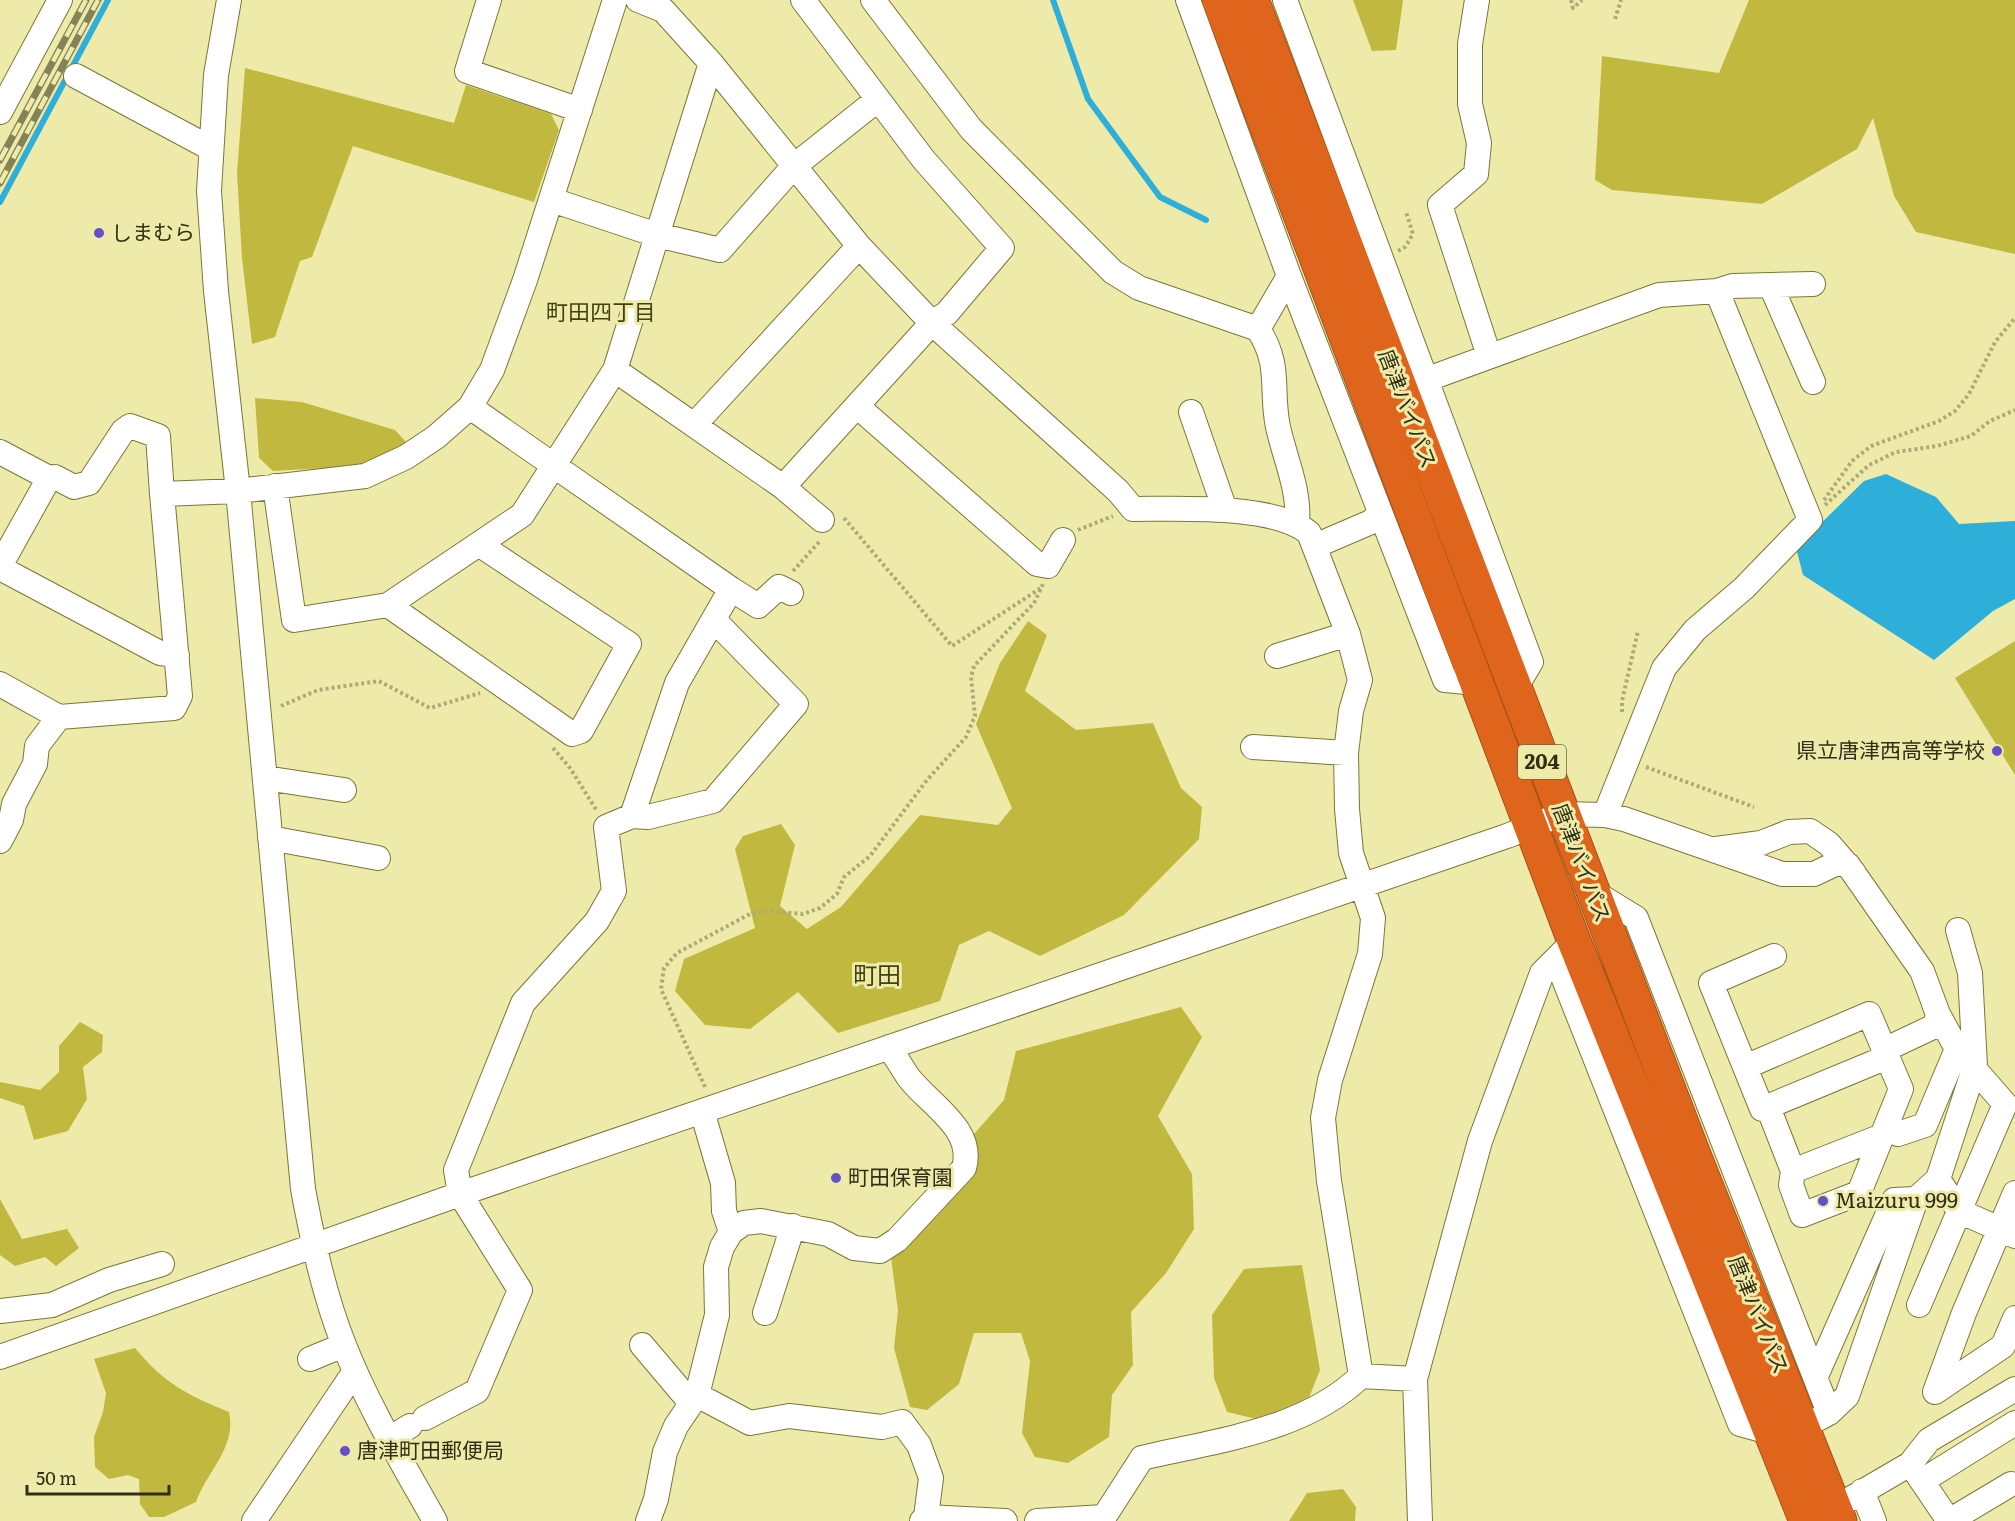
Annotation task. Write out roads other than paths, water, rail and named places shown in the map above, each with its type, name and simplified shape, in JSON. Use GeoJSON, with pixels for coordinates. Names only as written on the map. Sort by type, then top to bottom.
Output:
{"type":"FeatureCollection","features":[{"type":"Feature","properties":{"kind":"highway","name":"唐津バイパス"},"geometry":{"type":"LineString","coordinates":[[1219,0],[1271,96],[1428,426],[1514,690],[1592,891],[1816,1420],[1823,1518]]}},
{"type":"Feature","properties":{"kind":"highway","name":"唐津バイパス"},"geometry":{"type":"LineString","coordinates":[[1252,0],[1271,96],[1387,504],[1478,683],[1532,826],[1565,950],[1769,1432],[1823,1518]]}},
{"type":"Feature","properties":{"kind":"street"},"geometry":{"type":"LineString","coordinates":[[0,112],[60,0]]}},
{"type":"Feature","properties":{"kind":"street"},"geometry":{"type":"LineString","coordinates":[[229,0],[216,75],[209,191],[215,280],[238,490],[303,1190],[315,1248],[344,1345],[389,1439],[435,1521]]}},
{"type":"Feature","properties":{"kind":"street"},"geometry":{"type":"LineString","coordinates":[[489,0],[467,71],[580,110]]}},
{"type":"Feature","properties":{"kind":"street"},"geometry":{"type":"LineString","coordinates":[[162,494],[238,490],[365,476],[406,457],[436,437],[470,406],[492,370],[552,200],[615,0]]}},
{"type":"Feature","properties":{"kind":"street"},"geometry":{"type":"LineString","coordinates":[[638,0],[663,10],[711,63],[859,246],[932,323],[1118,491],[1133,509],[1225,510],[1297,523],[1309,533],[1348,634],[1360,680],[1351,711],[1346,753],[1351,853],[1373,918],[1370,954],[1330,1080],[1323,1118],[1329,1181],[1361,1376]]}},
{"type":"Feature","properties":{"kind":"street"},"geometry":{"type":"LineString","coordinates":[[783,488],[932,323],[947,313],[1002,248],[924,160],[803,0]]}},
{"type":"Feature","properties":{"kind":"street"},"geometry":{"type":"LineString","coordinates":[[873,0],[971,129],[1113,272],[1139,288],[1258,329],[1269,345],[1274,360],[1277,425],[1298,506],[1297,523]]}},
{"type":"Feature","properties":{"kind":"street"},"geometry":{"type":"LineString","coordinates":[[1188,0],[1271,96],[1382,259],[1425,380],[1428,426]]}},
{"type":"Feature","properties":{"kind":"street"},"geometry":{"type":"LineString","coordinates":[[1285,0],[1271,96],[1289,276],[1387,504],[1371,522],[1315,546]]}},
{"type":"Feature","properties":{"kind":"street"},"geometry":{"type":"LineString","coordinates":[[1477,0],[1470,44],[1470,104],[1479,143],[1476,174],[1440,206],[1490,356]]}},
{"type":"Feature","properties":{"kind":"street"},"geometry":{"type":"LineString","coordinates":[[275,486],[294,620],[388,605],[522,515],[556,466],[615,370],[711,63]]}},
{"type":"Feature","properties":{"kind":"street"},"geometry":{"type":"LineString","coordinates":[[76,76],[210,148]]}},
{"type":"Feature","properties":{"kind":"street"},"geometry":{"type":"LineString","coordinates":[[552,200],[657,235],[720,250],[793,167],[878,100]]}},
{"type":"Feature","properties":{"kind":"street"},"geometry":{"type":"LineString","coordinates":[[695,424],[859,246]]}},
{"type":"Feature","properties":{"kind":"street"},"geometry":{"type":"LineString","coordinates":[[1258,329],[1289,276]]}},
{"type":"Feature","properties":{"kind":"street"},"geometry":{"type":"LineString","coordinates":[[1425,380],[1659,295],[1717,291],[1733,286],[1814,284]]}},
{"type":"Feature","properties":{"kind":"street"},"geometry":{"type":"LineString","coordinates":[[1771,286],[1813,382]]}},
{"type":"Feature","properties":{"kind":"street"},"geometry":{"type":"LineString","coordinates":[[1605,814],[1664,668],[1695,630],[1744,588],[1810,520],[1717,291]]}},
{"type":"Feature","properties":{"kind":"street"},"geometry":{"type":"LineString","coordinates":[[615,370],[783,488],[828,526]]}},
{"type":"Feature","properties":{"kind":"street"},"geometry":{"type":"LineString","coordinates":[[470,406],[758,606],[785,590]]}},
{"type":"Feature","properties":{"kind":"street"},"geometry":{"type":"LineString","coordinates":[[857,406],[1037,564],[1045,577],[1063,540]]}},
{"type":"Feature","properties":{"kind":"street"},"geometry":{"type":"LineString","coordinates":[[1191,412],[1225,510]]}},
{"type":"Feature","properties":{"kind":"street"},"geometry":{"type":"LineString","coordinates":[[0,452],[49,478],[56,477],[74,487],[89,483],[123,431],[130,426],[158,436],[180,696],[174,708],[59,717],[0,684]]}},
{"type":"Feature","properties":{"kind":"street"},"geometry":{"type":"LineString","coordinates":[[49,478],[0,567],[160,653],[177,655]]}},
{"type":"Feature","properties":{"kind":"street"},"geometry":{"type":"LineString","coordinates":[[388,605],[572,734],[580,731],[628,644],[480,545]]}},
{"type":"Feature","properties":{"kind":"street"},"geometry":{"type":"LineString","coordinates":[[632,816],[677,683],[732,589]]}},
{"type":"Feature","properties":{"kind":"street"},"geometry":{"type":"LineString","coordinates":[[389,1439],[477,1391],[520,1290],[460,1194],[456,1170],[523,1003],[597,921],[614,891],[606,827],[632,816],[648,817],[713,801],[796,704],[714,620]]}},
{"type":"Feature","properties":{"kind":"street"},"geometry":{"type":"LineString","coordinates":[[1277,656],[1348,634]]}},
{"type":"Feature","properties":{"kind":"street"},"geometry":{"type":"LineString","coordinates":[[0,841],[11,820],[7,801],[35,764],[37,746],[59,717]]}},
{"type":"Feature","properties":{"kind":"street"},"geometry":{"type":"LineString","coordinates":[[1254,747],[1346,753]]}},
{"type":"Feature","properties":{"kind":"street"},"geometry":{"type":"LineString","coordinates":[[265,778],[344,790]]}},
{"type":"Feature","properties":{"kind":"street"},"geometry":{"type":"LineString","coordinates":[[0,1357],[315,1248],[460,1194],[1562,814],[1605,814],[1782,874],[1814,874],[1837,863],[1848,865]]}},
{"type":"Feature","properties":{"kind":"street"},"geometry":{"type":"LineString","coordinates":[[1708,850],[1761,843],[1789,832],[1810,831],[1829,844],[1848,865],[1922,971],[1931,1023],[1975,1066],[2010,1110],[1959,1211],[1919,1305]]}},
{"type":"Feature","properties":{"kind":"street"},"geometry":{"type":"LineString","coordinates":[[270,838],[378,858]]}},
{"type":"Feature","properties":{"kind":"street"},"geometry":{"type":"LineString","coordinates":[[1592,891],[1636,918],[1816,1376],[1816,1420]]}},
{"type":"Feature","properties":{"kind":"street"},"geometry":{"type":"LineString","coordinates":[[1816,1420],[1847,1396],[1916,1198],[1938,1179],[1975,1066],[1970,973],[1958,930]]}},
{"type":"Feature","properties":{"kind":"street"},"geometry":{"type":"LineString","coordinates":[[1420,1521],[1415,1379],[1480,1141],[1542,973],[1565,950]]}},
{"type":"Feature","properties":{"kind":"street"},"geometry":{"type":"LineString","coordinates":[[1774,956],[1711,983],[1762,1109],[1880,1060],[1884,1050],[1931,1023]]}},
{"type":"Feature","properties":{"kind":"street"},"geometry":{"type":"LineString","coordinates":[[1745,1067],[1869,1014],[1901,1089],[1890,1135],[1859,1194],[1802,1215],[1791,1185],[1793,1171],[1768,1107]]}},
{"type":"Feature","properties":{"kind":"street"},"geometry":{"type":"LineString","coordinates":[[648,1521],[656,1499],[665,1452],[676,1426],[694,1399],[717,1316],[716,1267],[722,1247],[731,1232],[744,1222],[761,1221],[828,1234],[854,1248],[880,1251],[897,1240],[964,1168],[969,1153],[961,1134],[909,1078],[889,1047]]}},
{"type":"Feature","properties":{"kind":"street"},"geometry":{"type":"LineString","coordinates":[[1793,1171],[1890,1135],[1925,1125],[1957,1048]]}},
{"type":"Feature","properties":{"kind":"street"},"geometry":{"type":"LineString","coordinates":[[702,1111],[723,1183],[724,1211],[731,1232]]}},
{"type":"Feature","properties":{"kind":"street"},"geometry":{"type":"LineString","coordinates":[[1938,1179],[1959,1211],[2007,1233]]}},
{"type":"Feature","properties":{"kind":"street"},"geometry":{"type":"LineString","coordinates":[[2015,1193],[2007,1233],[1964,1313],[1935,1392],[2003,1346],[2015,1318]]}},
{"type":"Feature","properties":{"kind":"street"},"geometry":{"type":"LineString","coordinates":[[1816,1376],[1894,1200],[1916,1198]]}},
{"type":"Feature","properties":{"kind":"street"},"geometry":{"type":"LineString","coordinates":[[765,1312],[793,1226]]}},
{"type":"Feature","properties":{"kind":"street"},"geometry":{"type":"LineString","coordinates":[[0,1311],[52,1305],[109,1280],[162,1264]]}},
{"type":"Feature","properties":{"kind":"street"},"geometry":{"type":"LineString","coordinates":[[310,1359],[344,1345]]}},
{"type":"Feature","properties":{"kind":"street"},"geometry":{"type":"LineString","coordinates":[[642,1345],[694,1399],[750,1423],[789,1416],[882,1427],[902,1422],[919,1445],[931,1478],[924,1519],[1005,1521]]}},
{"type":"Feature","properties":{"kind":"street"},"geometry":{"type":"LineString","coordinates":[[254,1521],[355,1371]]}},
{"type":"Feature","properties":{"kind":"street"},"geometry":{"type":"LineString","coordinates":[[1037,1521],[1104,1517],[1142,1458],[1285,1424],[1345,1391],[1361,1376],[1415,1379]]}},
{"type":"Feature","properties":{"kind":"street"},"geometry":{"type":"LineString","coordinates":[[1916,1472],[1929,1440],[2015,1389]]}},
{"type":"Feature","properties":{"kind":"street"},"geometry":{"type":"LineString","coordinates":[[1823,1518],[1862,1491],[1916,1472],[2015,1423]]}},
{"type":"Feature","properties":{"kind":"street"},"geometry":{"type":"LineString","coordinates":[[1916,1472],[1949,1521],[2010,1484]]}},
{"type":"Feature","properties":{"kind":"street"},"geometry":{"type":"LineString","coordinates":[[1862,1491],[1874,1521]]}},
{"type":"Feature","properties":{"kind":"water"},"geometry":{"type":"Polygon","coordinates":[[[1886,474],[1936,497],[1959,524],[2015,521],[2015,599],[1993,611],[1934,660],[1803,575],[1796,548],[1864,481],[1886,474]]]}},
{"type":"Feature","properties":{"kind":"waterway"},"geometry":{"type":"LineString","coordinates":[[0,202],[108,0]]}},
{"type":"Feature","properties":{"kind":"waterway"},"geometry":{"type":"LineString","coordinates":[[1053,0],[1088,99],[1160,197],[1206,220]]}},
{"type":"Feature","properties":{"kind":"railway"},"geometry":{"type":"LineString","coordinates":[[0,160],[86,0]]}},
{"type":"Feature","properties":{"kind":"railway"},"geometry":{"type":"LineString","coordinates":[[0,183],[98,0]]}},
{"type":"Feature","properties":{"kind":"place","name":"しまむら"},"geometry":{"type":"Point","coordinates":[99,233]}},
{"type":"Feature","properties":{"kind":"place","name":"県立唐津西高等学校"},"geometry":{"type":"Point","coordinates":[1997,751]}},
{"type":"Feature","properties":{"kind":"place","name":"町田保育園"},"geometry":{"type":"Point","coordinates":[836,1178]}},
{"type":"Feature","properties":{"kind":"place","name":"Maizuru 999"},"geometry":{"type":"Point","coordinates":[1823,1201]}},
{"type":"Feature","properties":{"kind":"place","name":"唐津町田郵便局"},"geometry":{"type":"Point","coordinates":[345,1451]}},
{"type":"Feature","properties":{"kind":"district","name":"町田四丁目"},"geometry":{"type":"Point","coordinates":[601,312]}},
{"type":"Feature","properties":{"kind":"district","name":"町田"},"geometry":{"type":"Point","coordinates":[877,976]}}]}
